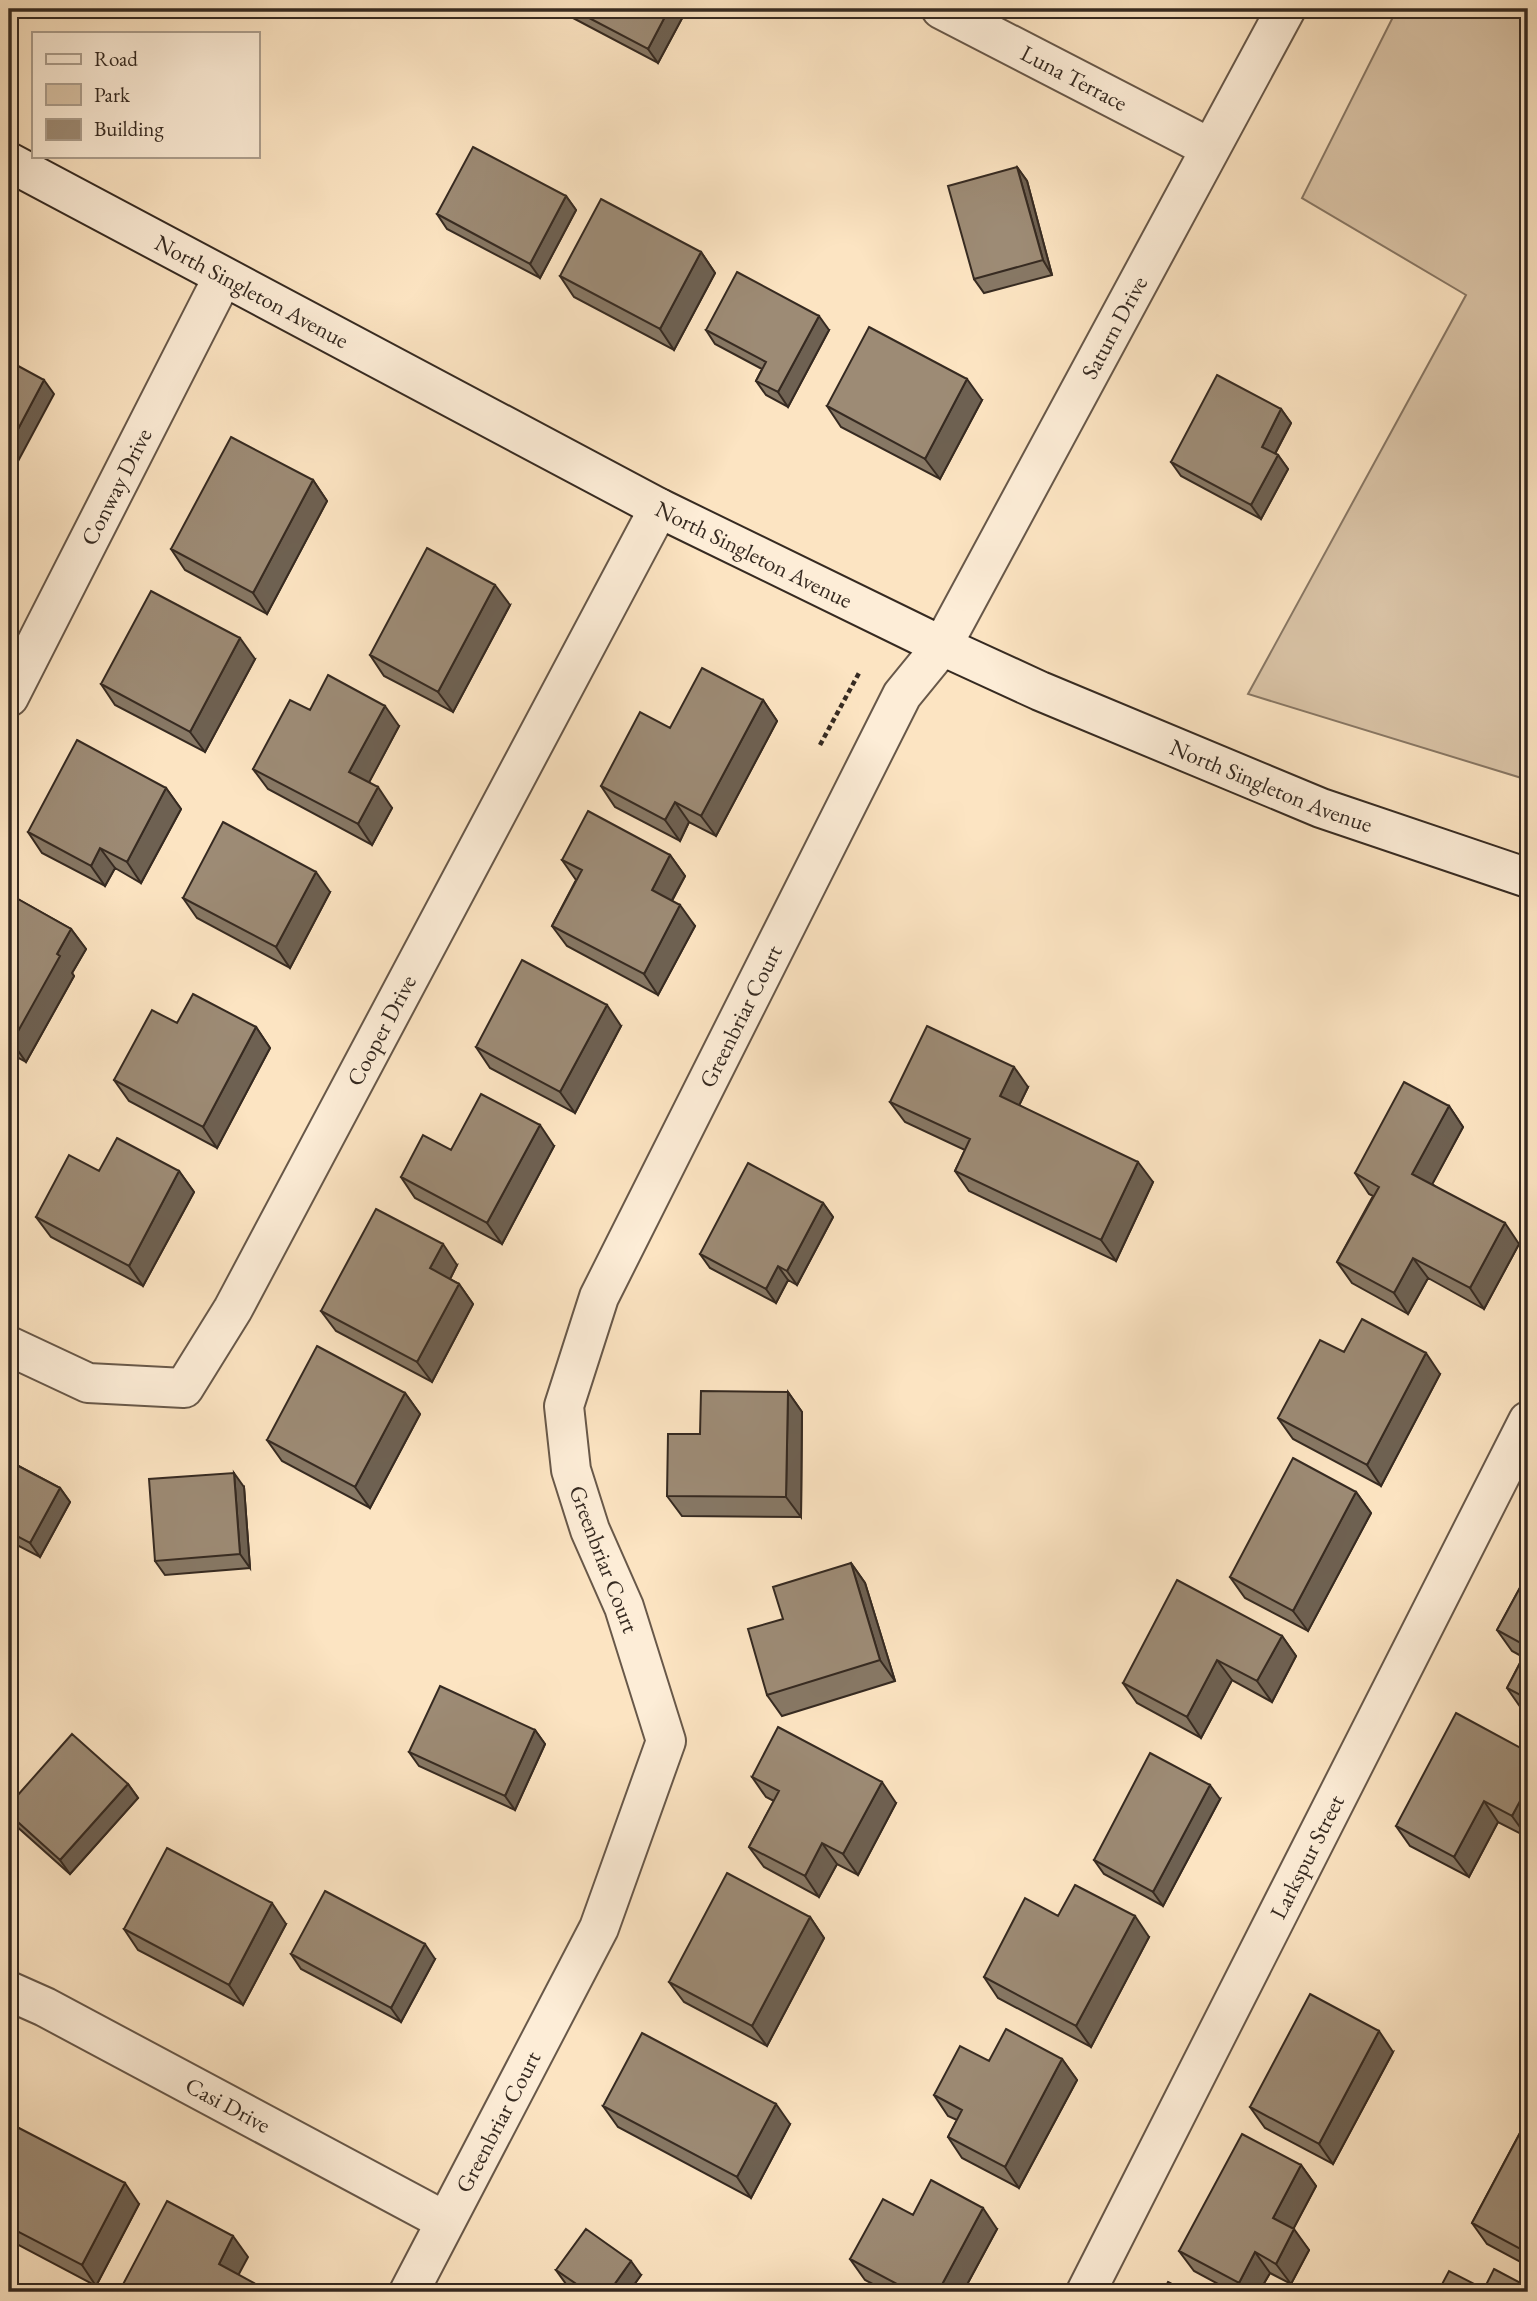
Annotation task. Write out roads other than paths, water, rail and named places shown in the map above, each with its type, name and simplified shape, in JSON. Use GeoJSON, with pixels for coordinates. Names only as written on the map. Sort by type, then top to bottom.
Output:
{"type":"FeatureCollection","features":[{"type":"Feature","properties":{"kind":"street","name":"Luna Terrace"},"geometry":{"type":"LineString","coordinates":[[941,9],[1210,148]]}},
{"type":"Feature","properties":{"kind":"street","name":"Saturn Drive"},"geometry":{"type":"LineString","coordinates":[[942,646],[1286,9]]}},
{"type":"Feature","properties":{"kind":"street","name":"North Singleton Avenue"},"geometry":{"type":"LineString","coordinates":[[9,162],[659,508],[942,646],[1040,691],[1321,808],[1528,878]]}},
{"type":"Feature","properties":{"kind":"street","name":"Conway Drive"},"geometry":{"type":"LineString","coordinates":[[9,696],[223,277]]}},
{"type":"Feature","properties":{"kind":"street","name":"Cooper Drive"},"geometry":{"type":"LineString","coordinates":[[9,1346],[88,1384],[184,1388],[233,1309],[659,508]]}},
{"type":"Feature","properties":{"kind":"street","name":"Greenbriar Court"},"geometry":{"type":"LineString","coordinates":[[409,2292],[599,1928],[666,1741],[624,1607],[590,1530],[571,1470],[564,1406],[599,1297],[902,695],[942,646]]}},
{"type":"Feature","properties":{"kind":"street","name":"Larkspur Street"},"geometry":{"type":"LineString","coordinates":[[1086,2292],[1528,1421]]}},
{"type":"Feature","properties":{"kind":"street","name":"Casi Drive"},"geometry":{"type":"LineString","coordinates":[[9,1991],[57,2014],[444,2221]]}}]}
